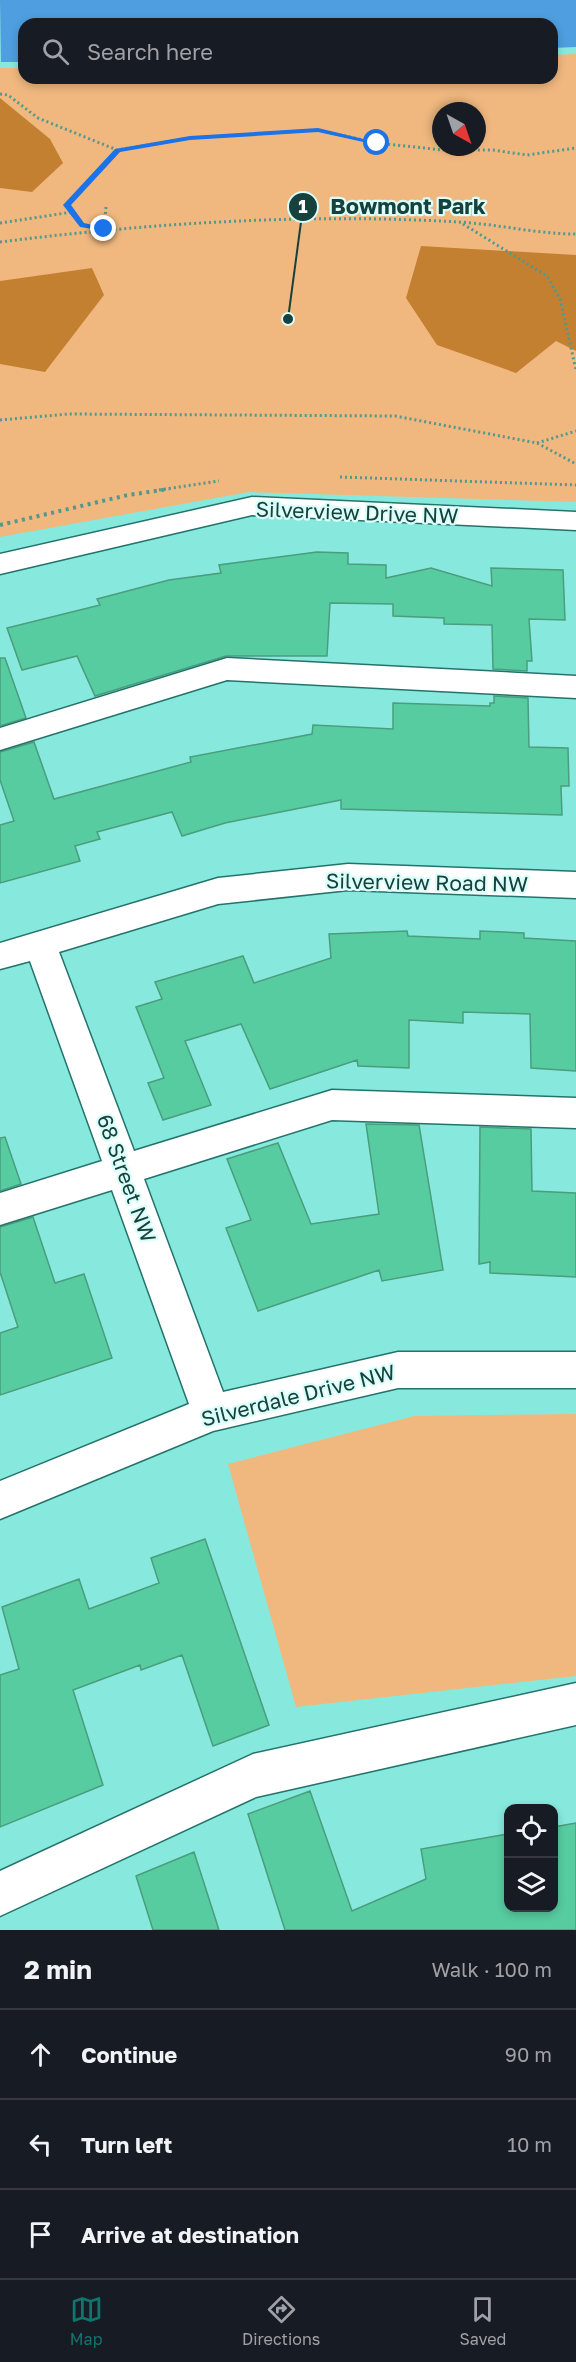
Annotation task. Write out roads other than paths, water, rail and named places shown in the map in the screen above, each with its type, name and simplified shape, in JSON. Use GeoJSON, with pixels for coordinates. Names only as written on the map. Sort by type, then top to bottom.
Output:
{"type":"FeatureCollection","features":[{"type":"Feature","properties":{"kind":"street","name":"Silverview Drive NW"},"geometry":{"type":"LineString","coordinates":[[0,564],[252,506],[576,521]]}},
{"type":"Feature","properties":{"kind":"street"},"geometry":{"type":"LineString","coordinates":[[0,739],[227,669],[576,687]]}},
{"type":"Feature","properties":{"kind":"street","name":"Silverview Road NW"},"geometry":{"type":"LineString","coordinates":[[0,956],[218,891],[348,877],[576,885]]}},
{"type":"Feature","properties":{"kind":"street","name":"68 Street NW"},"geometry":{"type":"LineString","coordinates":[[40,944],[212,1413]]}},
{"type":"Feature","properties":{"kind":"street"},"geometry":{"type":"LineString","coordinates":[[0,1209],[332,1105],[576,1113]]}},
{"type":"Feature","properties":{"kind":"street","name":"Silverdale Drive NW"},"geometry":{"type":"LineString","coordinates":[[0,1500],[212,1413],[398,1370],[576,1370]]}},
{"type":"Feature","properties":{"kind":"street"},"geometry":{"type":"LineString","coordinates":[[0,1894],[253,1776],[576,1704]]}},
{"type":"Feature","properties":{"kind":"water"},"geometry":{"type":"Polygon","coordinates":[[[0,0],[576,0],[576,47],[558,48],[558,18],[18,18],[18,62],[1,62],[0,0]]]}},
{"type":"Feature","properties":{"kind":"place","name":"Bowmont Park"},"geometry":{"type":"Point","coordinates":[288,319]}}]}
